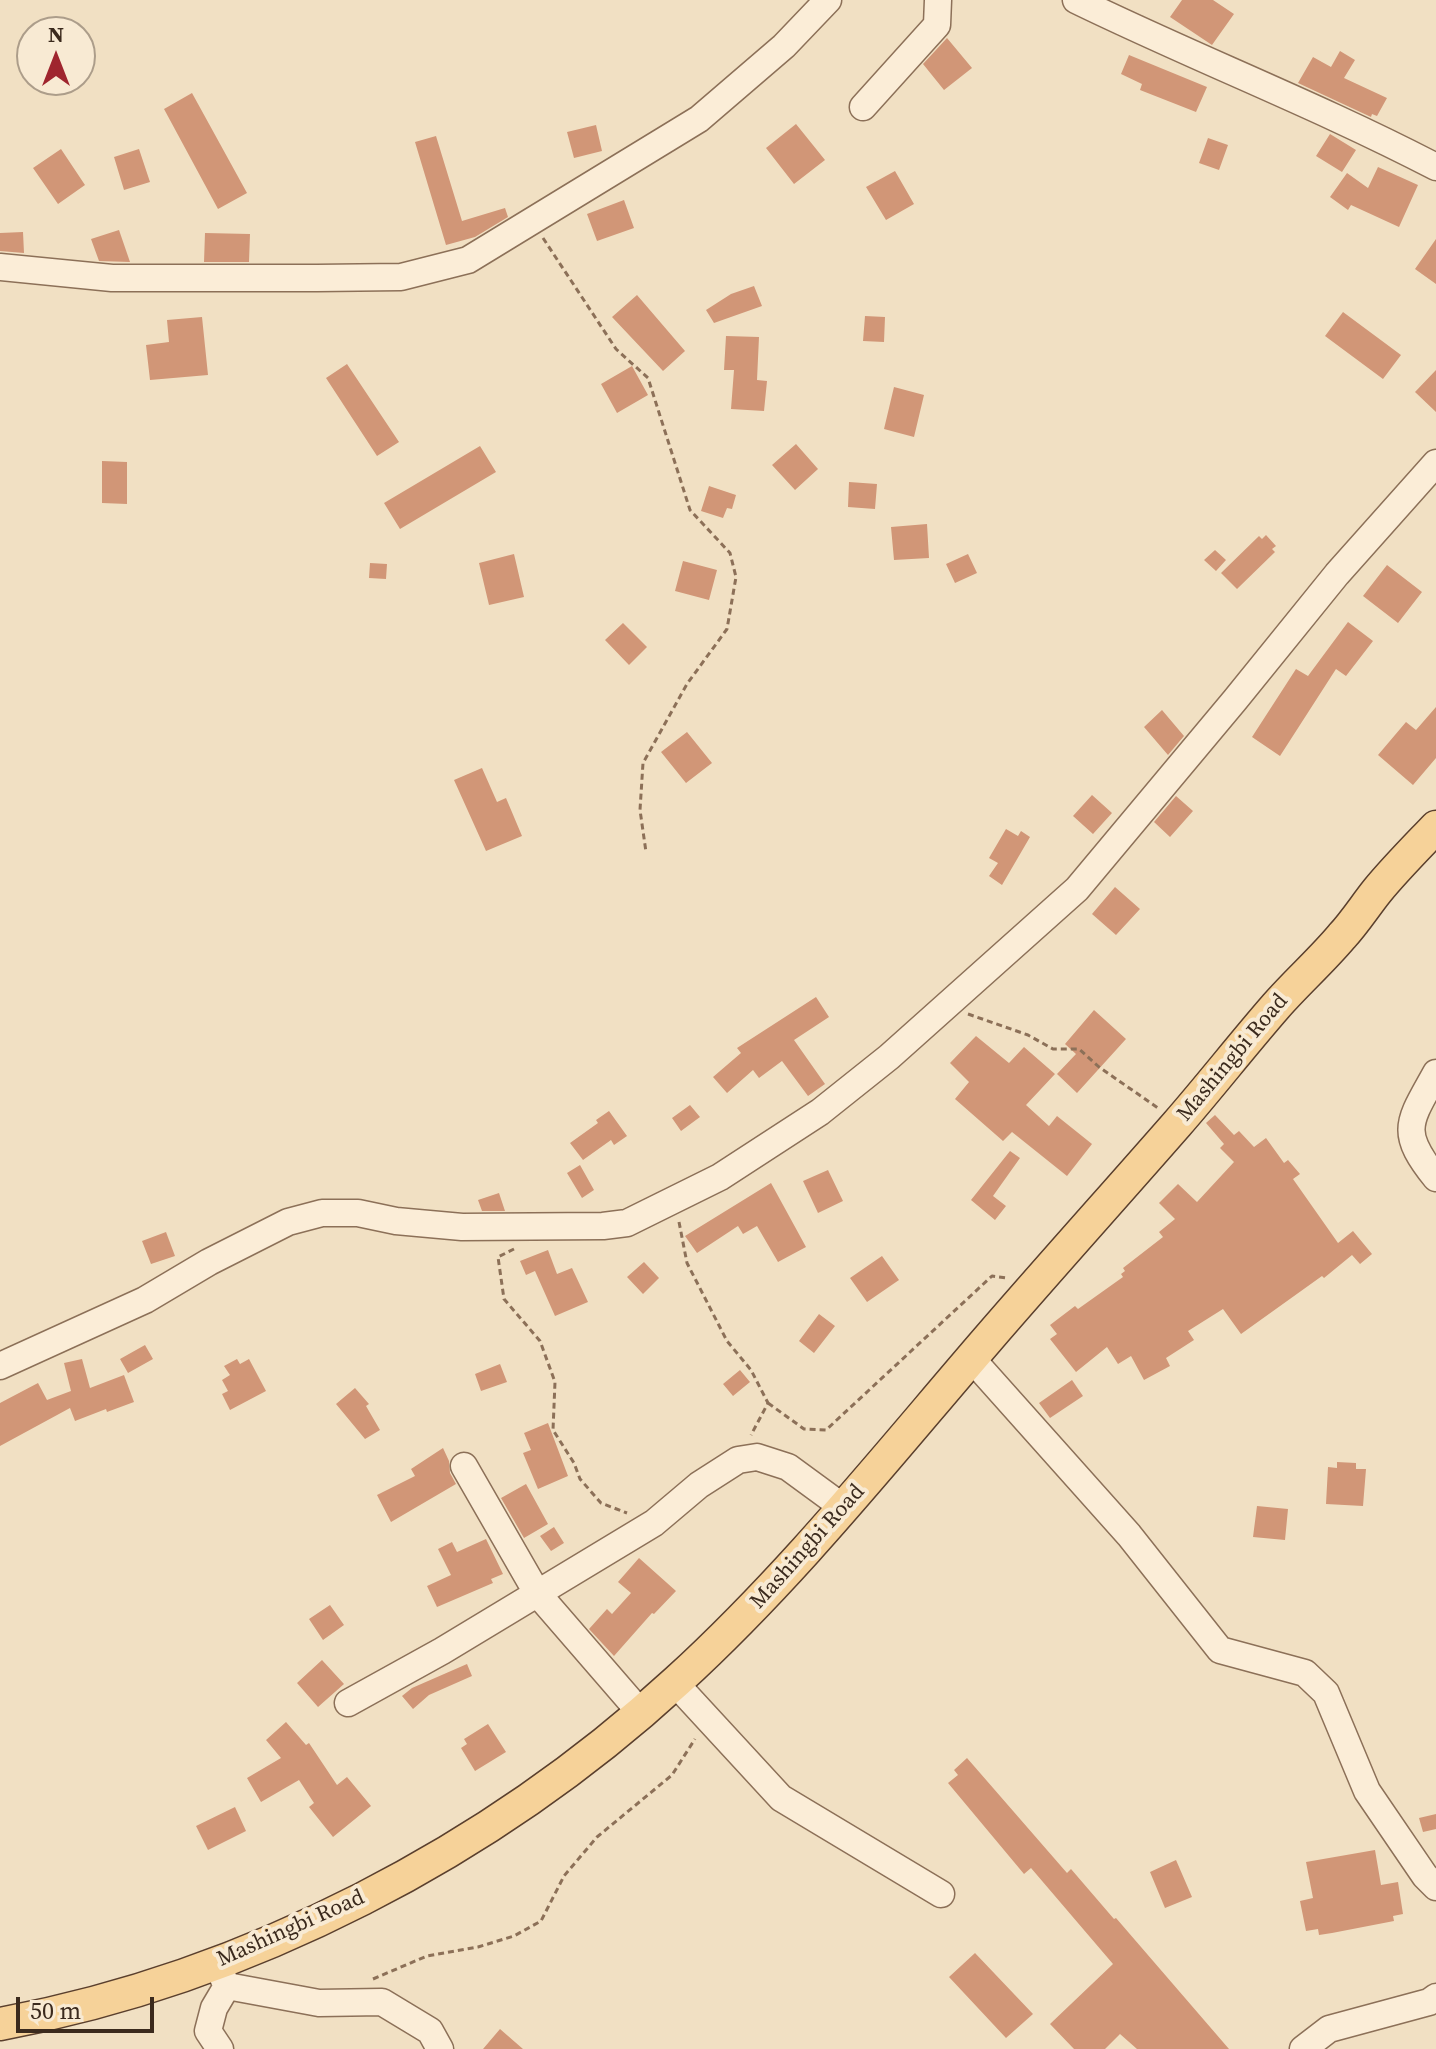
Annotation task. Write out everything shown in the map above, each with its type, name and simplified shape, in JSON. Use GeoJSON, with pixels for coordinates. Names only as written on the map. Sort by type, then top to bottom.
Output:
{"type":"FeatureCollection","features":[{"type":"Feature","properties":{"kind":"main road","name":"Mashingbi Road"},"geometry":{"type":"LineString","coordinates":[[0,2024],[222,1975],[444,1853],[554,1782],[675,1683],[743,1618],[886,1462],[971,1358],[1436,827]]}},
{"type":"Feature","properties":{"kind":"street"},"geometry":{"type":"LineString","coordinates":[[0,267],[112,278],[401,277],[468,260],[699,119],[784,46],[828,0]]}},
{"type":"Feature","properties":{"kind":"street"},"geometry":{"type":"LineString","coordinates":[[863,107],[937,25],[938,0]]}},
{"type":"Feature","properties":{"kind":"street"},"geometry":{"type":"LineString","coordinates":[[1076,0],[1257,81],[1436,167]]}},
{"type":"Feature","properties":{"kind":"street"},"geometry":{"type":"LineString","coordinates":[[0,1366],[145,1300],[209,1262],[288,1222],[322,1213],[358,1213],[396,1221],[462,1227],[627,1223],[720,1177],[820,1112],[889,1057],[1077,889],[1337,574],[1436,463]]}},
{"type":"Feature","properties":{"kind":"street"},"geometry":{"type":"LineString","coordinates":[[1436,1073],[1410,1122],[1412,1145],[1436,1178]]}},
{"type":"Feature","properties":{"kind":"street"},"geometry":{"type":"LineString","coordinates":[[971,1358],[1129,1535],[1220,1650],[1305,1673],[1326,1693],[1367,1791],[1425,1876],[1436,1887]]}},
{"type":"Feature","properties":{"kind":"street"},"geometry":{"type":"LineString","coordinates":[[348,1703],[442,1651],[654,1523],[699,1485],[738,1460],[757,1457],[788,1467],[844,1508]]}},
{"type":"Feature","properties":{"kind":"street"},"geometry":{"type":"LineString","coordinates":[[464,1466],[537,1593],[640,1712]]}},
{"type":"Feature","properties":{"kind":"street"},"geometry":{"type":"LineString","coordinates":[[675,1683],[781,1798],[941,1894]]}},
{"type":"Feature","properties":{"kind":"street"},"geometry":{"type":"LineString","coordinates":[[220,2049],[208,2031],[222,1975],[319,2003],[382,2002],[430,2031],[440,2049]]}},
{"type":"Feature","properties":{"kind":"street"},"geometry":{"type":"LineString","coordinates":[[1303,2049],[1329,2029],[1366,2021],[1429,2002],[1436,1997]]}},
{"type":"Feature","properties":{"kind":"path"},"geometry":{"type":"LineString","coordinates":[[532,221],[616,349],[648,378],[690,510],[730,553],[736,577],[727,629],[687,684],[643,763],[640,810],[646,852]]}},
{"type":"Feature","properties":{"kind":"path"},"geometry":{"type":"LineString","coordinates":[[946,1006],[1028,1035],[1053,1049],[1079,1049],[1099,1067],[1179,1122]]}},
{"type":"Feature","properties":{"kind":"path"},"geometry":{"type":"LineString","coordinates":[[675,1201],[687,1263],[727,1341],[751,1370],[768,1403],[804,1429],[826,1430],[992,1276],[1037,1282]]}},
{"type":"Feature","properties":{"kind":"path"},"geometry":{"type":"LineString","coordinates":[[551,1226],[536,1239],[498,1257],[504,1299],[540,1341],[555,1382],[553,1430],[574,1463],[580,1479],[601,1503],[654,1523]]}},
{"type":"Feature","properties":{"kind":"path"},"geometry":{"type":"LineString","coordinates":[[738,1460],[768,1403]]}},
{"type":"Feature","properties":{"kind":"path"},"geometry":{"type":"LineString","coordinates":[[373,1980],[427,1956],[478,1947],[514,1936],[541,1921],[572,1866],[597,1837],[672,1775],[707,1719]]}},
{"type":"Feature","properties":{"kind":"building"},"geometry":{"type":"Polygon","coordinates":[[[1182,0],[1213,0],[1234,14],[1212,45],[1170,17],[1182,0]]]}},
{"type":"Feature","properties":{"kind":"building"},"geometry":{"type":"Polygon","coordinates":[[[947,38],[972,68],[944,90],[923,64],[947,38]]]}},
{"type":"Feature","properties":{"kind":"building"},"geometry":{"type":"Polygon","coordinates":[[[1340,51],[1355,60],[1344,78],[1387,98],[1377,116],[1372,114],[1371,117],[1298,83],[1313,57],[1331,67],[1340,51]]]}},
{"type":"Feature","properties":{"kind":"building"},"geometry":{"type":"Polygon","coordinates":[[[1129,55],[1207,87],[1196,112],[1140,90],[1142,84],[1121,74],[1129,55]]]}},
{"type":"Feature","properties":{"kind":"building"},"geometry":{"type":"Polygon","coordinates":[[[192,93],[247,193],[218,209],[164,109],[192,93]]]}},
{"type":"Feature","properties":{"kind":"building"},"geometry":{"type":"Polygon","coordinates":[[[796,124],[825,160],[794,184],[766,148],[796,124]]]}},
{"type":"Feature","properties":{"kind":"building"},"geometry":{"type":"Polygon","coordinates":[[[596,125],[602,151],[574,158],[567,132],[596,125]]]}},
{"type":"Feature","properties":{"kind":"building"},"geometry":{"type":"Polygon","coordinates":[[[1330,134],[1356,150],[1342,172],[1316,156],[1330,134]]]}},
{"type":"Feature","properties":{"kind":"building"},"geometry":{"type":"Polygon","coordinates":[[[436,136],[462,221],[505,208],[508,217],[475,237],[446,245],[415,142],[436,136]]]}},
{"type":"Feature","properties":{"kind":"building"},"geometry":{"type":"Polygon","coordinates":[[[1208,138],[1228,145],[1219,170],[1199,163],[1208,138]]]}},
{"type":"Feature","properties":{"kind":"building"},"geometry":{"type":"Polygon","coordinates":[[[61,149],[85,185],[58,204],[33,168],[61,149]]]}},
{"type":"Feature","properties":{"kind":"building"},"geometry":{"type":"Polygon","coordinates":[[[139,149],[150,182],[124,190],[114,157],[139,149]]]}},
{"type":"Feature","properties":{"kind":"building"},"geometry":{"type":"Polygon","coordinates":[[[1378,167],[1418,185],[1399,227],[1351,205],[1348,210],[1330,197],[1347,173],[1368,188],[1378,167]]]}},
{"type":"Feature","properties":{"kind":"building"},"geometry":{"type":"Polygon","coordinates":[[[895,171],[914,204],[886,220],[866,187],[895,171]]]}},
{"type":"Feature","properties":{"kind":"building"},"geometry":{"type":"Polygon","coordinates":[[[624,200],[634,228],[597,241],[587,214],[624,200]]]}},
{"type":"Feature","properties":{"kind":"building"},"geometry":{"type":"Polygon","coordinates":[[[119,230],[130,262],[99,261],[91,239],[119,230]]]}},
{"type":"Feature","properties":{"kind":"building"},"geometry":{"type":"Polygon","coordinates":[[[23,232],[24,253],[0,251],[0,233],[23,232]]]}},
{"type":"Feature","properties":{"kind":"building"},"geometry":{"type":"Polygon","coordinates":[[[205,233],[250,234],[249,262],[204,262],[205,233]]]}},
{"type":"Feature","properties":{"kind":"building"},"geometry":{"type":"Polygon","coordinates":[[[1436,239],[1436,284],[1415,269],[1436,239]]]}},
{"type":"Feature","properties":{"kind":"building"},"geometry":{"type":"Polygon","coordinates":[[[754,286],[762,306],[714,323],[706,310],[731,294],[754,286]]]}},
{"type":"Feature","properties":{"kind":"building"},"geometry":{"type":"Polygon","coordinates":[[[637,295],[685,351],[663,371],[612,317],[637,295]]]}},
{"type":"Feature","properties":{"kind":"building"},"geometry":{"type":"Polygon","coordinates":[[[1343,312],[1401,355],[1383,379],[1325,336],[1343,312]]]}},
{"type":"Feature","properties":{"kind":"building"},"geometry":{"type":"Polygon","coordinates":[[[865,316],[885,317],[884,342],[863,341],[865,316]]]}},
{"type":"Feature","properties":{"kind":"building"},"geometry":{"type":"Polygon","coordinates":[[[202,317],[208,375],[150,380],[146,345],[169,342],[167,320],[202,317]]]}},
{"type":"Feature","properties":{"kind":"building"},"geometry":{"type":"Polygon","coordinates":[[[726,336],[759,337],[757,380],[767,381],[764,411],[731,409],[734,370],[724,370],[726,336]]]}},
{"type":"Feature","properties":{"kind":"building"},"geometry":{"type":"Polygon","coordinates":[[[347,364],[399,442],[377,456],[326,378],[347,364]]]}},
{"type":"Feature","properties":{"kind":"building"},"geometry":{"type":"Polygon","coordinates":[[[632,366],[648,395],[617,413],[601,384],[632,366]]]}},
{"type":"Feature","properties":{"kind":"building"},"geometry":{"type":"Polygon","coordinates":[[[1436,370],[1436,412],[1415,392],[1436,370]]]}},
{"type":"Feature","properties":{"kind":"building"},"geometry":{"type":"Polygon","coordinates":[[[894,387],[924,395],[914,437],[884,429],[894,387]]]}},
{"type":"Feature","properties":{"kind":"building"},"geometry":{"type":"Polygon","coordinates":[[[796,444],[818,469],[795,490],[772,465],[796,444]]]}},
{"type":"Feature","properties":{"kind":"building"},"geometry":{"type":"Polygon","coordinates":[[[480,446],[496,472],[400,529],[384,503],[480,446]]]}},
{"type":"Feature","properties":{"kind":"building"},"geometry":{"type":"Polygon","coordinates":[[[102,461],[127,462],[127,504],[102,503],[102,461]]]}},
{"type":"Feature","properties":{"kind":"building"},"geometry":{"type":"Polygon","coordinates":[[[849,482],[877,484],[875,509],[848,507],[849,482]]]}},
{"type":"Feature","properties":{"kind":"building"},"geometry":{"type":"Polygon","coordinates":[[[709,486],[736,495],[732,509],[727,508],[723,518],[701,511],[709,486]]]}},
{"type":"Feature","properties":{"kind":"building"},"geometry":{"type":"Polygon","coordinates":[[[927,524],[929,558],[894,560],[891,527],[927,524]]]}},
{"type":"Feature","properties":{"kind":"building"},"geometry":{"type":"Polygon","coordinates":[[[1266,535],[1276,546],[1272,549],[1275,552],[1237,589],[1221,573],[1259,536],[1262,539],[1266,535]]]}},
{"type":"Feature","properties":{"kind":"building"},"geometry":{"type":"Polygon","coordinates":[[[1215,550],[1226,560],[1216,571],[1204,560],[1215,550]]]}},
{"type":"Feature","properties":{"kind":"building"},"geometry":{"type":"Polygon","coordinates":[[[514,554],[524,597],[489,605],[479,563],[514,554]]]}},
{"type":"Feature","properties":{"kind":"building"},"geometry":{"type":"Polygon","coordinates":[[[968,554],[977,573],[955,583],[946,564],[968,554]]]}},
{"type":"Feature","properties":{"kind":"building"},"geometry":{"type":"Polygon","coordinates":[[[683,561],[717,570],[709,600],[675,591],[683,561]]]}},
{"type":"Feature","properties":{"kind":"building"},"geometry":{"type":"Polygon","coordinates":[[[370,563],[387,564],[386,579],[369,578],[370,563]]]}},
{"type":"Feature","properties":{"kind":"building"},"geometry":{"type":"Polygon","coordinates":[[[1387,565],[1422,592],[1398,623],[1363,596],[1387,565]]]}},
{"type":"Feature","properties":{"kind":"building"},"geometry":{"type":"Polygon","coordinates":[[[1348,622],[1373,641],[1346,676],[1336,669],[1280,756],[1252,737],[1296,669],[1308,676],[1348,622]]]}},
{"type":"Feature","properties":{"kind":"building"},"geometry":{"type":"Polygon","coordinates":[[[623,623],[647,647],[629,665],[605,640],[623,623]]]}},
{"type":"Feature","properties":{"kind":"building"},"geometry":{"type":"Polygon","coordinates":[[[1436,707],[1436,758],[1413,785],[1378,755],[1406,722],[1416,730],[1436,707]]]}},
{"type":"Feature","properties":{"kind":"building"},"geometry":{"type":"Polygon","coordinates":[[[1162,710],[1184,736],[1168,755],[1144,727],[1162,710]]]}},
{"type":"Feature","properties":{"kind":"building"},"geometry":{"type":"Polygon","coordinates":[[[687,732],[712,763],[686,783],[661,752],[687,732]]]}},
{"type":"Feature","properties":{"kind":"building"},"geometry":{"type":"Polygon","coordinates":[[[482,768],[497,802],[506,798],[522,836],[486,851],[454,780],[482,768]]]}},
{"type":"Feature","properties":{"kind":"building"},"geometry":{"type":"Polygon","coordinates":[[[1092,795],[1112,813],[1093,834],[1073,816],[1092,795]]]}},
{"type":"Feature","properties":{"kind":"building"},"geometry":{"type":"Polygon","coordinates":[[[1176,796],[1193,811],[1170,837],[1154,822],[1176,796]]]}},
{"type":"Feature","properties":{"kind":"building"},"geometry":{"type":"Polygon","coordinates":[[[1006,829],[1018,836],[1021,831],[1030,837],[1002,885],[989,876],[998,863],[989,858],[1006,829]]]}},
{"type":"Feature","properties":{"kind":"building"},"geometry":{"type":"Polygon","coordinates":[[[1115,887],[1140,909],[1116,935],[1092,914],[1115,887]]]}},
{"type":"Feature","properties":{"kind":"building"},"geometry":{"type":"Polygon","coordinates":[[[816,997],[829,1017],[794,1040],[825,1084],[808,1096],[782,1061],[759,1078],[753,1070],[727,1093],[713,1077],[741,1053],[737,1048],[816,997]]]}},
{"type":"Feature","properties":{"kind":"building"},"geometry":{"type":"Polygon","coordinates":[[[1094,1010],[1126,1039],[1077,1093],[1057,1074],[1076,1054],[1065,1044],[1094,1010]]]}},
{"type":"Feature","properties":{"kind":"building"},"geometry":{"type":"Polygon","coordinates":[[[976,1036],[1009,1063],[1024,1047],[1055,1074],[1026,1105],[1049,1126],[1057,1116],[1092,1144],[1067,1176],[1012,1132],[1003,1141],[955,1099],[969,1082],[950,1063],[976,1036]]]}},
{"type":"Feature","properties":{"kind":"building"},"geometry":{"type":"Polygon","coordinates":[[[690,1105],[700,1117],[681,1131],[672,1118],[690,1105]]]}},
{"type":"Feature","properties":{"kind":"building"},"geometry":{"type":"Polygon","coordinates":[[[609,1111],[627,1136],[614,1145],[611,1140],[583,1160],[570,1143],[609,1111]]]}},
{"type":"Feature","properties":{"kind":"building"},"geometry":{"type":"Polygon","coordinates":[[[1215,1115],[1234,1135],[1239,1131],[1254,1147],[1266,1138],[1284,1163],[1288,1160],[1300,1174],[1293,1179],[1338,1243],[1353,1231],[1372,1254],[1360,1264],[1352,1255],[1324,1278],[1322,1276],[1241,1334],[1223,1309],[1188,1331],[1194,1340],[1166,1358],[1170,1366],[1144,1380],[1131,1356],[1118,1364],[1107,1347],[1076,1372],[1050,1339],[1057,1334],[1050,1325],[1123,1277],[1123,1268],[1163,1237],[1159,1232],[1175,1219],[1159,1203],[1178,1184],[1197,1202],[1234,1162],[1220,1148],[1224,1144],[1206,1123],[1215,1115]]]}},
{"type":"Feature","properties":{"kind":"building"},"geometry":{"type":"Polygon","coordinates":[[[1010,1151],[1020,1158],[993,1196],[1006,1206],[995,1220],[971,1200],[1010,1151]]]}},
{"type":"Feature","properties":{"kind":"building"},"geometry":{"type":"Polygon","coordinates":[[[580,1165],[594,1190],[582,1198],[567,1173],[580,1165]]]}},
{"type":"Feature","properties":{"kind":"building"},"geometry":{"type":"Polygon","coordinates":[[[828,1170],[843,1201],[818,1213],[803,1181],[828,1170]]]}},
{"type":"Feature","properties":{"kind":"building"},"geometry":{"type":"Polygon","coordinates":[[[771,1183],[806,1247],[778,1262],[757,1226],[743,1234],[738,1226],[697,1253],[685,1236],[771,1183]]]}},
{"type":"Feature","properties":{"kind":"building"},"geometry":{"type":"Polygon","coordinates":[[[499,1193],[505,1211],[482,1211],[478,1200],[499,1193]]]}},
{"type":"Feature","properties":{"kind":"building"},"geometry":{"type":"Polygon","coordinates":[[[166,1232],[175,1256],[151,1264],[142,1241],[166,1232]]]}},
{"type":"Feature","properties":{"kind":"building"},"geometry":{"type":"Polygon","coordinates":[[[548,1250],[557,1274],[572,1268],[588,1302],[555,1316],[535,1271],[526,1275],[520,1261],[548,1250]]]}},
{"type":"Feature","properties":{"kind":"building"},"geometry":{"type":"Polygon","coordinates":[[[882,1256],[899,1280],[867,1302],[850,1278],[882,1256]]]}},
{"type":"Feature","properties":{"kind":"building"},"geometry":{"type":"Polygon","coordinates":[[[644,1262],[659,1278],[643,1294],[627,1277],[644,1262]]]}},
{"type":"Feature","properties":{"kind":"building"},"geometry":{"type":"Polygon","coordinates":[[[819,1314],[835,1326],[814,1353],[799,1341],[819,1314]]]}},
{"type":"Feature","properties":{"kind":"building"},"geometry":{"type":"Polygon","coordinates":[[[145,1345],[153,1359],[128,1373],[120,1359],[145,1345]]]}},
{"type":"Feature","properties":{"kind":"building"},"geometry":{"type":"Polygon","coordinates":[[[82,1359],[90,1388],[124,1375],[134,1402],[75,1421],[70,1408],[0,1446],[0,1403],[38,1383],[47,1400],[71,1391],[64,1363],[82,1359]]]}},
{"type":"Feature","properties":{"kind":"building"},"geometry":{"type":"Polygon","coordinates":[[[237,1359],[240,1364],[249,1359],[266,1391],[230,1410],[222,1394],[228,1391],[222,1380],[230,1375],[224,1366],[237,1359]]]}},
{"type":"Feature","properties":{"kind":"building"},"geometry":{"type":"Polygon","coordinates":[[[500,1364],[507,1382],[481,1391],[475,1374],[500,1364]]]}},
{"type":"Feature","properties":{"kind":"building"},"geometry":{"type":"Polygon","coordinates":[[[740,1370],[750,1382],[733,1396],[723,1384],[740,1370]]]}},
{"type":"Feature","properties":{"kind":"building"},"geometry":{"type":"Polygon","coordinates":[[[1072,1380],[1083,1396],[1050,1418],[1039,1403],[1072,1380]]]}},
{"type":"Feature","properties":{"kind":"building"},"geometry":{"type":"Polygon","coordinates":[[[355,1388],[369,1404],[366,1406],[380,1430],[365,1439],[336,1404],[355,1388]]]}},
{"type":"Feature","properties":{"kind":"building"},"geometry":{"type":"Polygon","coordinates":[[[548,1423],[568,1476],[538,1489],[523,1453],[531,1450],[524,1433],[548,1423]]]}},
{"type":"Feature","properties":{"kind":"building"},"geometry":{"type":"Polygon","coordinates":[[[443,1448],[456,1484],[391,1522],[377,1495],[415,1476],[411,1469],[443,1448]]]}},
{"type":"Feature","properties":{"kind":"building"},"geometry":{"type":"Polygon","coordinates":[[[1337,1462],[1356,1463],[1356,1469],[1366,1469],[1363,1506],[1326,1504],[1328,1467],[1337,1468],[1337,1462]]]}},
{"type":"Feature","properties":{"kind":"building"},"geometry":{"type":"Polygon","coordinates":[[[526,1484],[548,1524],[524,1538],[501,1498],[526,1484]]]}},
{"type":"Feature","properties":{"kind":"building"},"geometry":{"type":"Polygon","coordinates":[[[1257,1506],[1288,1509],[1285,1540],[1253,1537],[1257,1506]]]}},
{"type":"Feature","properties":{"kind":"building"},"geometry":{"type":"Polygon","coordinates":[[[554,1527],[564,1543],[551,1551],[540,1536],[554,1527]]]}},
{"type":"Feature","properties":{"kind":"building"},"geometry":{"type":"Polygon","coordinates":[[[486,1539],[503,1574],[491,1579],[493,1583],[437,1607],[427,1586],[451,1575],[438,1549],[452,1542],[457,1552],[486,1539]]]}},
{"type":"Feature","properties":{"kind":"building"},"geometry":{"type":"Polygon","coordinates":[[[639,1558],[676,1591],[614,1656],[589,1629],[607,1609],[612,1614],[631,1593],[618,1582],[639,1558]]]}},
{"type":"Feature","properties":{"kind":"building"},"geometry":{"type":"Polygon","coordinates":[[[330,1605],[344,1625],[323,1640],[309,1619],[330,1605]]]}},
{"type":"Feature","properties":{"kind":"building"},"geometry":{"type":"Polygon","coordinates":[[[322,1660],[344,1684],[318,1707],[297,1683],[322,1660]]]}},
{"type":"Feature","properties":{"kind":"building"},"geometry":{"type":"Polygon","coordinates":[[[467,1664],[472,1676],[429,1695],[413,1709],[402,1696],[412,1688],[467,1664]]]}},
{"type":"Feature","properties":{"kind":"building"},"geometry":{"type":"Polygon","coordinates":[[[286,1722],[306,1745],[309,1743],[337,1785],[347,1777],[371,1806],[333,1837],[309,1807],[314,1803],[299,1780],[261,1802],[247,1778],[281,1758],[266,1740],[286,1722]]]}},
{"type":"Feature","properties":{"kind":"building"},"geometry":{"type":"Polygon","coordinates":[[[488,1724],[506,1752],[475,1771],[461,1748],[467,1744],[464,1739],[488,1724]]]}},
{"type":"Feature","properties":{"kind":"building"},"geometry":{"type":"Polygon","coordinates":[[[967,1758],[1067,1873],[1071,1869],[1116,1918],[1229,2049],[1137,2049],[1120,2034],[1105,2049],[1074,2049],[1050,2024],[1113,1964],[1031,1868],[1024,1874],[948,1783],[958,1775],[954,1770],[967,1758]]]}},
{"type":"Feature","properties":{"kind":"building"},"geometry":{"type":"Polygon","coordinates":[[[235,1807],[246,1831],[208,1850],[196,1826],[235,1807]]]}},
{"type":"Feature","properties":{"kind":"building"},"geometry":{"type":"Polygon","coordinates":[[[1436,1814],[1436,1829],[1423,1832],[1419,1818],[1436,1814]]]}},
{"type":"Feature","properties":{"kind":"building"},"geometry":{"type":"Polygon","coordinates":[[[1375,1850],[1381,1885],[1398,1882],[1403,1914],[1393,1916],[1394,1921],[1332,1933],[1319,1935],[1318,1929],[1306,1931],[1300,1901],[1313,1898],[1306,1862],[1375,1850]]]}},
{"type":"Feature","properties":{"kind":"building"},"geometry":{"type":"Polygon","coordinates":[[[1176,1860],[1192,1897],[1165,1908],[1150,1872],[1176,1860]]]}},
{"type":"Feature","properties":{"kind":"building"},"geometry":{"type":"Polygon","coordinates":[[[975,1953],[1033,2014],[1006,2038],[949,1977],[975,1953]]]}},
{"type":"Feature","properties":{"kind":"building"},"geometry":{"type":"Polygon","coordinates":[[[500,2029],[523,2049],[483,2049],[500,2029]]]}}]}
